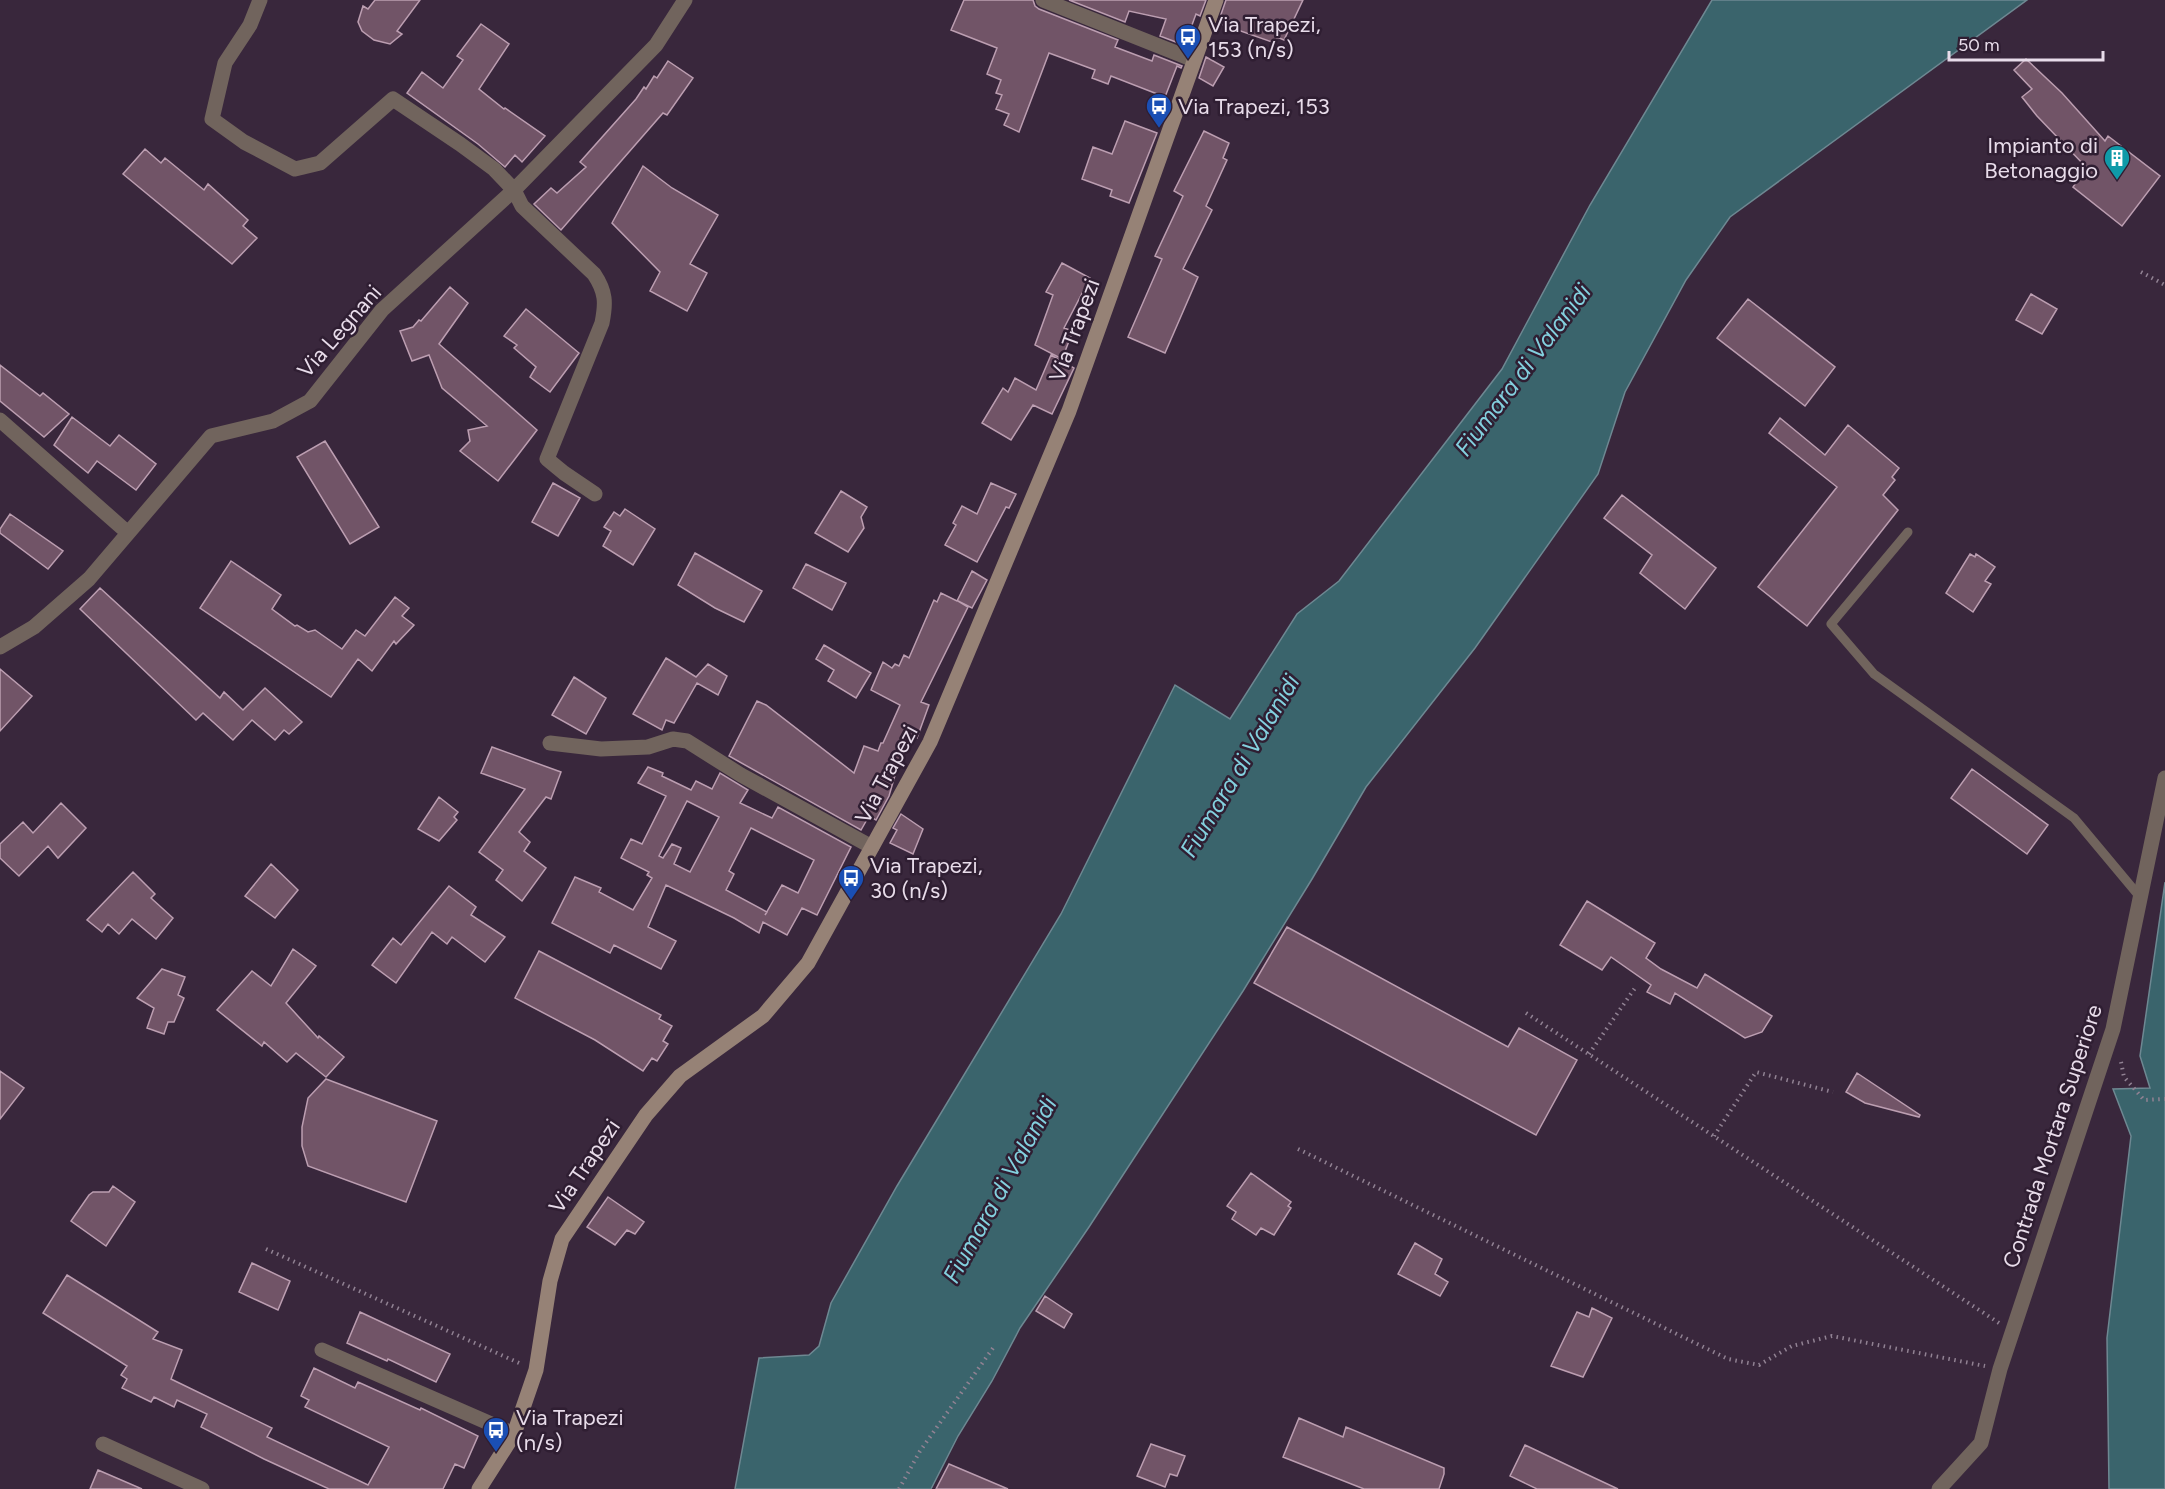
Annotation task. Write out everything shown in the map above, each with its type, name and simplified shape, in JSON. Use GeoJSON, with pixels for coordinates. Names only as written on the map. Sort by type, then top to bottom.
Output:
{"type":"FeatureCollection","features":[{"type":"Feature","properties":{"kind":"street"},"geometry":{"type":"LineString","coordinates":[[260,0],[250,25],[225,63],[212,119],[244,142],[295,169],[320,164],[393,99],[494,169],[514,190],[522,206],[594,274],[602,287],[606,306],[602,323],[547,459],[594,494]]}},
{"type":"Feature","properties":{"kind":"street","name":"Via Legnani"},"geometry":{"type":"LineString","coordinates":[[0,647],[34,627],[89,579],[211,436],[273,421],[310,400],[382,310],[514,190],[656,45],[685,0]]}},
{"type":"Feature","properties":{"kind":"street"},"geometry":{"type":"LineString","coordinates":[[1043,0],[1194,60]]}},
{"type":"Feature","properties":{"kind":"street","name":"Via Trapezi"},"geometry":{"type":"LineString","coordinates":[[479,1489],[514,1434],[536,1370],[550,1281],[562,1239],[646,1115],[680,1076],[763,1016],[808,963],[930,742],[1069,411],[1216,0]]}},
{"type":"Feature","properties":{"kind":"street"},"geometry":{"type":"LineString","coordinates":[[0,420],[128,533]]}},
{"type":"Feature","properties":{"kind":"street"},"geometry":{"type":"LineString","coordinates":[[550,743],[602,749],[648,747],[673,739],[687,741],[741,775],[872,847]]}},
{"type":"Feature","properties":{"kind":"street","name":"Contrada Mortara Superiore"},"geometry":{"type":"LineString","coordinates":[[1939,1489],[1981,1443],[2000,1369],[2113,1029],[2165,778]]}},
{"type":"Feature","properties":{"kind":"street"},"geometry":{"type":"LineString","coordinates":[[322,1350],[514,1434]]}},
{"type":"Feature","properties":{"kind":"street"},"geometry":{"type":"LineString","coordinates":[[103,1444],[202,1489]]}},
{"type":"Feature","properties":{"kind":"lane"},"geometry":{"type":"LineString","coordinates":[[1908,532],[1831,624],[1874,674],[2074,818],[2140,897]]}},
{"type":"Feature","properties":{"kind":"path"},"geometry":{"type":"LineString","coordinates":[[2141,272],[2165,285]]}},
{"type":"Feature","properties":{"kind":"path"},"geometry":{"type":"LineString","coordinates":[[1589,1054],[1635,988]]}},
{"type":"Feature","properties":{"kind":"path"},"geometry":{"type":"LineString","coordinates":[[1526,1013],[2013,1332]]}},
{"type":"Feature","properties":{"kind":"path"},"geometry":{"type":"LineString","coordinates":[[1714,1136],[1756,1072],[1833,1092]]}},
{"type":"Feature","properties":{"kind":"path"},"geometry":{"type":"LineString","coordinates":[[2135,1088],[2144,1100],[2165,1099]]}},
{"type":"Feature","properties":{"kind":"path"},"geometry":{"type":"LineString","coordinates":[[1298,1149],[1728,1359],[1759,1365],[1792,1346],[1832,1336],[2000,1369]]}},
{"type":"Feature","properties":{"kind":"path"},"geometry":{"type":"LineString","coordinates":[[266,1249],[536,1370]]}},
{"type":"Feature","properties":{"kind":"path"},"geometry":{"type":"LineString","coordinates":[[899,1489],[920,1451],[993,1348]]}},
{"type":"Feature","properties":{"kind":"water","name":"Fiumara di Valanidi"},"geometry":{"type":"Polygon","coordinates":[[[1712,0],[2027,0],[1730,217],[1686,280],[1625,392],[1598,474],[1475,648],[1366,787],[1243,991],[1089,1227],[1020,1328],[992,1381],[958,1436],[931,1489],[735,1489],[759,1358],[809,1355],[819,1346],[831,1303],[897,1186],[1061,914],[1175,685],[1230,719],[1297,614],[1339,581],[1502,369],[1590,205],[1712,0]]]}},
{"type":"Feature","properties":{"kind":"water"},"geometry":{"type":"Polygon","coordinates":[[[2165,882],[2165,1489],[2109,1489],[2107,1338],[2131,1136],[2113,1089],[2150,1088],[2140,1056],[2165,882]]]}},
{"type":"Feature","properties":{"kind":"building"},"geometry":{"type":"Polygon","coordinates":[[[375,0],[420,0],[397,31],[402,34],[390,44],[374,40],[362,31],[358,22],[363,6],[368,9],[375,0]]]}},
{"type":"Feature","properties":{"kind":"building"},"geometry":{"type":"Polygon","coordinates":[[[964,0],[1033,0],[1039,9],[1118,40],[1115,47],[1152,61],[1154,55],[1182,66],[1181,68],[1177,66],[1165,97],[1111,76],[1108,84],[1092,78],[1095,70],[1049,53],[1019,132],[1004,125],[1009,114],[996,109],[1002,95],[996,93],[1001,80],[987,74],[997,48],[951,30],[964,0]]]}},
{"type":"Feature","properties":{"kind":"building"},"geometry":{"type":"Polygon","coordinates":[[[1069,0],[1206,0],[1200,16],[1196,14],[1185,44],[1189,47],[1160,36],[1166,19],[1129,11],[1125,22],[1069,0]]]}},
{"type":"Feature","properties":{"kind":"building"},"geometry":{"type":"Polygon","coordinates":[[[1226,0],[1303,0],[1284,40],[1277,37],[1275,43],[1218,23],[1226,0]]]}},
{"type":"Feature","properties":{"kind":"building"},"geometry":{"type":"Polygon","coordinates":[[[481,24],[509,44],[479,89],[545,136],[522,162],[515,155],[505,167],[478,144],[407,93],[422,72],[443,88],[463,60],[457,56],[481,24]]]}},
{"type":"Feature","properties":{"kind":"building"},"geometry":{"type":"Polygon","coordinates":[[[1206,57],[1224,67],[1213,86],[1199,78],[1206,57]]]}},
{"type":"Feature","properties":{"kind":"building"},"geometry":{"type":"Polygon","coordinates":[[[2026,59],[2062,93],[2105,141],[2108,136],[2160,176],[2122,226],[2073,187],[2087,168],[2022,97],[2032,89],[2014,70],[2026,59]]]}},
{"type":"Feature","properties":{"kind":"building"},"geometry":{"type":"Polygon","coordinates":[[[668,61],[693,78],[667,115],[663,113],[561,230],[534,204],[551,188],[557,193],[586,167],[580,162],[644,87],[646,89],[654,76],[657,78],[668,61]]]}},
{"type":"Feature","properties":{"kind":"building"},"geometry":{"type":"Polygon","coordinates":[[[1125,121],[1157,133],[1129,203],[1110,196],[1112,190],[1082,179],[1093,147],[1112,154],[1125,121]]]}},
{"type":"Feature","properties":{"kind":"building"},"geometry":{"type":"Polygon","coordinates":[[[1204,131],[1229,143],[1223,158],[1227,160],[1206,206],[1212,210],[1183,269],[1198,277],[1165,353],[1128,337],[1162,259],[1155,256],[1183,196],[1174,191],[1204,131]]]}},
{"type":"Feature","properties":{"kind":"building"},"geometry":{"type":"Polygon","coordinates":[[[145,149],[161,163],[165,158],[204,190],[208,184],[248,220],[243,226],[257,238],[232,264],[123,174],[145,149]]]}},
{"type":"Feature","properties":{"kind":"building"},"geometry":{"type":"Polygon","coordinates":[[[643,166],[672,188],[718,215],[690,264],[707,273],[687,311],[650,291],[660,272],[612,223],[643,166]]]}},
{"type":"Feature","properties":{"kind":"building"},"geometry":{"type":"Polygon","coordinates":[[[1062,263],[1090,278],[1064,328],[1073,331],[1062,359],[1035,345],[1053,295],[1046,292],[1062,263]]]}},
{"type":"Feature","properties":{"kind":"building"},"geometry":{"type":"Polygon","coordinates":[[[450,287],[468,303],[439,344],[537,430],[498,481],[460,451],[470,441],[468,430],[487,426],[442,388],[429,355],[412,361],[400,331],[413,327],[419,320],[421,321],[450,287]]]}},
{"type":"Feature","properties":{"kind":"building"},"geometry":{"type":"Polygon","coordinates":[[[2031,294],[2057,309],[2042,334],[2016,320],[2031,294]]]}},
{"type":"Feature","properties":{"kind":"building"},"geometry":{"type":"Polygon","coordinates":[[[1748,299],[1835,367],[1805,406],[1717,338],[1748,299]]]}},
{"type":"Feature","properties":{"kind":"building"},"geometry":{"type":"Polygon","coordinates":[[[526,309],[579,353],[550,392],[530,377],[536,367],[514,348],[517,345],[504,336],[526,309]]]}},
{"type":"Feature","properties":{"kind":"building"},"geometry":{"type":"Polygon","coordinates":[[[1051,355],[1074,368],[1052,414],[1033,405],[1011,440],[982,423],[1003,388],[1008,392],[1015,378],[1036,390],[1051,355]]]}},
{"type":"Feature","properties":{"kind":"building"},"geometry":{"type":"Polygon","coordinates":[[[0,365],[40,396],[43,393],[69,414],[44,437],[0,401],[0,365]]]}},
{"type":"Feature","properties":{"kind":"building"},"geometry":{"type":"Polygon","coordinates":[[[72,417],[110,446],[119,435],[156,464],[136,490],[97,461],[88,473],[54,445],[72,417]]]}},
{"type":"Feature","properties":{"kind":"building"},"geometry":{"type":"Polygon","coordinates":[[[1780,418],[1825,455],[1848,425],[1899,468],[1892,477],[1895,480],[1883,495],[1898,510],[1807,626],[1758,587],[1837,487],[1769,433],[1780,418]]]}},
{"type":"Feature","properties":{"kind":"building"},"geometry":{"type":"Polygon","coordinates":[[[325,441],[379,527],[350,544],[297,457],[325,441]]]}},
{"type":"Feature","properties":{"kind":"building"},"geometry":{"type":"Polygon","coordinates":[[[553,483],[580,498],[558,536],[532,522],[553,483]]]}},
{"type":"Feature","properties":{"kind":"building"},"geometry":{"type":"Polygon","coordinates":[[[991,483],[1016,494],[1009,508],[1006,507],[977,562],[945,545],[956,525],[953,523],[962,506],[977,514],[991,483]]]}},
{"type":"Feature","properties":{"kind":"building"},"geometry":{"type":"Polygon","coordinates":[[[841,491],[867,507],[861,517],[864,528],[848,552],[815,533],[841,491]]]}},
{"type":"Feature","properties":{"kind":"building"},"geometry":{"type":"Polygon","coordinates":[[[1622,495],[1716,568],[1685,609],[1640,573],[1652,555],[1604,518],[1622,495]]]}},
{"type":"Feature","properties":{"kind":"building"},"geometry":{"type":"Polygon","coordinates":[[[625,509],[655,529],[633,565],[603,546],[611,531],[604,527],[614,512],[620,516],[625,509]]]}},
{"type":"Feature","properties":{"kind":"building"},"geometry":{"type":"Polygon","coordinates":[[[10,514],[63,551],[48,569],[0,533],[0,529],[10,514]]]}},
{"type":"Feature","properties":{"kind":"building"},"geometry":{"type":"Polygon","coordinates":[[[695,553],[762,591],[744,622],[715,608],[678,585],[695,553]]]}},
{"type":"Feature","properties":{"kind":"building"},"geometry":{"type":"Polygon","coordinates":[[[1970,554],[1975,557],[1976,554],[1995,567],[1985,581],[1991,584],[1973,612],[1946,593],[1970,554]]]}},
{"type":"Feature","properties":{"kind":"building"},"geometry":{"type":"Polygon","coordinates":[[[231,561],[281,595],[272,609],[295,626],[308,632],[315,630],[342,649],[356,630],[365,636],[395,597],[409,608],[402,616],[414,625],[396,644],[394,641],[372,671],[358,659],[331,697],[200,608],[231,561]]]}},
{"type":"Feature","properties":{"kind":"building"},"geometry":{"type":"Polygon","coordinates":[[[806,564],[846,583],[832,610],[793,588],[806,564]]]}},
{"type":"Feature","properties":{"kind":"building"},"geometry":{"type":"Polygon","coordinates":[[[972,571],[987,580],[972,608],[958,601],[968,607],[921,702],[929,705],[917,738],[907,734],[889,796],[876,820],[869,816],[861,830],[729,756],[757,701],[766,705],[854,773],[864,746],[878,751],[900,705],[871,690],[883,662],[892,668],[895,664],[899,666],[904,655],[909,658],[934,600],[937,602],[941,593],[957,601],[972,571]]]}},
{"type":"Feature","properties":{"kind":"building"},"geometry":{"type":"Polygon","coordinates":[[[100,588],[220,698],[224,692],[243,710],[265,688],[302,722],[289,734],[284,730],[275,740],[252,720],[233,740],[203,713],[196,720],[80,609],[100,588]]]}},
{"type":"Feature","properties":{"kind":"building"},"geometry":{"type":"Polygon","coordinates":[[[824,645],[871,673],[856,698],[828,681],[834,670],[816,659],[824,645]]]}},
{"type":"Feature","properties":{"kind":"building"},"geometry":{"type":"Polygon","coordinates":[[[666,658],[696,677],[708,664],[727,676],[718,695],[697,683],[674,723],[666,720],[662,730],[633,714],[666,658]]]}},
{"type":"Feature","properties":{"kind":"building"},"geometry":{"type":"Polygon","coordinates":[[[0,669],[32,696],[0,731],[0,669]]]}},
{"type":"Feature","properties":{"kind":"building"},"geometry":{"type":"Polygon","coordinates":[[[574,677],[606,698],[586,734],[552,715],[574,677]]]}},
{"type":"Feature","properties":{"kind":"building"},"geometry":{"type":"Polygon","coordinates":[[[492,747],[561,772],[551,799],[546,797],[519,832],[530,842],[524,851],[546,868],[522,901],[496,880],[503,870],[479,852],[525,789],[481,773],[492,747]]]}},
{"type":"Feature","properties":{"kind":"building"},"geometry":{"type":"Polygon","coordinates":[[[648,767],[691,790],[696,781],[712,789],[720,773],[748,790],[740,803],[772,818],[778,807],[851,847],[817,915],[802,908],[787,935],[763,922],[759,933],[734,918],[666,885],[648,927],[676,941],[661,969],[614,945],[610,953],[552,923],[575,877],[601,888],[599,892],[633,910],[652,878],[647,875],[649,872],[621,858],[631,839],[642,844],[666,796],[638,783],[648,767]],[[687,801],[659,856],[663,858],[672,844],[681,848],[674,864],[690,872],[719,817],[687,801]],[[751,828],[729,871],[734,874],[726,890],[767,912],[782,885],[798,893],[814,860],[751,828]]]}},
{"type":"Feature","properties":{"kind":"building"},"geometry":{"type":"Polygon","coordinates":[[[1972,769],[2048,825],[2027,854],[1951,798],[1972,769]]]}},
{"type":"Feature","properties":{"kind":"building"},"geometry":{"type":"Polygon","coordinates":[[[439,797],[458,812],[454,817],[457,820],[439,841],[418,829],[439,797]]]}},
{"type":"Feature","properties":{"kind":"building"},"geometry":{"type":"Polygon","coordinates":[[[61,803],[86,828],[58,858],[48,846],[19,876],[0,858],[0,844],[23,822],[33,833],[61,803]]]}},
{"type":"Feature","properties":{"kind":"building"},"geometry":{"type":"Polygon","coordinates":[[[901,814],[923,829],[913,854],[890,843],[897,830],[893,828],[901,814]]]}},
{"type":"Feature","properties":{"kind":"building"},"geometry":{"type":"Polygon","coordinates":[[[271,864],[298,890],[275,918],[245,896],[271,864]]]}},
{"type":"Feature","properties":{"kind":"building"},"geometry":{"type":"Polygon","coordinates":[[[133,872],[155,894],[151,898],[173,918],[156,939],[132,919],[119,934],[108,924],[102,932],[87,920],[133,872]]]}},
{"type":"Feature","properties":{"kind":"building"},"geometry":{"type":"Polygon","coordinates":[[[449,886],[476,907],[471,915],[505,937],[485,962],[452,937],[447,944],[432,932],[396,983],[372,965],[393,938],[401,945],[449,886]]]}},
{"type":"Feature","properties":{"kind":"building"},"geometry":{"type":"Polygon","coordinates":[[[1587,901],[1655,943],[1646,958],[1661,969],[1697,988],[1705,974],[1772,1016],[1762,1032],[1745,1038],[1675,993],[1670,1004],[1647,992],[1651,985],[1611,957],[1602,970],[1560,945],[1587,901]]]}},
{"type":"Feature","properties":{"kind":"building"},"geometry":{"type":"Polygon","coordinates":[[[1287,927],[1508,1047],[1519,1028],[1577,1060],[1536,1135],[1254,983],[1287,927]]]}},
{"type":"Feature","properties":{"kind":"building"},"geometry":{"type":"Polygon","coordinates":[[[293,949],[316,966],[286,1003],[318,1038],[319,1036],[344,1057],[326,1077],[296,1053],[287,1062],[264,1042],[262,1046],[217,1010],[252,971],[271,986],[293,949]]]}},
{"type":"Feature","properties":{"kind":"building"},"geometry":{"type":"Polygon","coordinates":[[[539,951],[661,1015],[659,1019],[672,1026],[663,1041],[668,1044],[657,1061],[652,1058],[643,1071],[595,1040],[515,998],[539,951]]]}},
{"type":"Feature","properties":{"kind":"building"},"geometry":{"type":"Polygon","coordinates":[[[162,969],[185,977],[178,995],[184,998],[174,1022],[168,1022],[164,1034],[147,1028],[154,1008],[137,998],[162,969]]]}},
{"type":"Feature","properties":{"kind":"building"},"geometry":{"type":"Polygon","coordinates":[[[0,1071],[24,1088],[0,1119],[0,1071]]]}},
{"type":"Feature","properties":{"kind":"building"},"geometry":{"type":"Polygon","coordinates":[[[1857,1073],[1920,1115],[1919,1117],[1865,1103],[1846,1092],[1857,1073]]]}},
{"type":"Feature","properties":{"kind":"building"},"geometry":{"type":"Polygon","coordinates":[[[326,1079],[437,1121],[406,1202],[308,1166],[302,1146],[302,1127],[308,1098],[326,1079]]]}},
{"type":"Feature","properties":{"kind":"building"},"geometry":{"type":"Polygon","coordinates":[[[1251,1173],[1291,1202],[1288,1206],[1291,1208],[1274,1235],[1261,1228],[1256,1235],[1232,1219],[1236,1212],[1227,1206],[1251,1173]]]}},
{"type":"Feature","properties":{"kind":"building"},"geometry":{"type":"Polygon","coordinates":[[[113,1186],[135,1202],[106,1246],[71,1221],[89,1195],[93,1192],[109,1192],[113,1186]]]}},
{"type":"Feature","properties":{"kind":"building"},"geometry":{"type":"Polygon","coordinates":[[[608,1197],[644,1222],[635,1234],[627,1230],[615,1245],[587,1227],[608,1197]]]}},
{"type":"Feature","properties":{"kind":"building"},"geometry":{"type":"Polygon","coordinates":[[[1415,1243],[1442,1259],[1435,1274],[1448,1282],[1440,1296],[1398,1274],[1415,1243]]]}},
{"type":"Feature","properties":{"kind":"building"},"geometry":{"type":"Polygon","coordinates":[[[252,1263],[290,1281],[278,1310],[239,1292],[252,1263]]]}},
{"type":"Feature","properties":{"kind":"building"},"geometry":{"type":"Polygon","coordinates":[[[67,1275],[158,1332],[153,1339],[182,1350],[171,1379],[272,1428],[267,1437],[368,1485],[389,1447],[305,1407],[309,1400],[301,1396],[314,1368],[355,1388],[358,1382],[420,1410],[421,1408],[478,1436],[464,1468],[455,1464],[443,1489],[329,1489],[264,1459],[201,1427],[207,1414],[177,1400],[174,1407],[154,1397],[151,1402],[122,1388],[127,1379],[121,1375],[127,1366],[43,1313],[67,1275]]]}},
{"type":"Feature","properties":{"kind":"building"},"geometry":{"type":"Polygon","coordinates":[[[1045,1296],[1072,1314],[1064,1328],[1036,1311],[1045,1296]]]}},
{"type":"Feature","properties":{"kind":"building"},"geometry":{"type":"Polygon","coordinates":[[[1592,1308],[1612,1318],[1583,1377],[1551,1366],[1577,1312],[1589,1317],[1592,1308]]]}},
{"type":"Feature","properties":{"kind":"building"},"geometry":{"type":"Polygon","coordinates":[[[360,1312],[450,1354],[436,1382],[388,1359],[387,1361],[347,1343],[360,1312]]]}},
{"type":"Feature","properties":{"kind":"building"},"geometry":{"type":"Polygon","coordinates":[[[1299,1418],[1343,1437],[1346,1427],[1444,1468],[1439,1489],[1364,1489],[1283,1457],[1299,1418]]]}},
{"type":"Feature","properties":{"kind":"building"},"geometry":{"type":"Polygon","coordinates":[[[1151,1444],[1185,1456],[1177,1476],[1170,1474],[1165,1487],[1137,1476],[1151,1444]]]}},
{"type":"Feature","properties":{"kind":"building"},"geometry":{"type":"Polygon","coordinates":[[[1525,1445],[1618,1489],[1537,1489],[1510,1476],[1525,1445]]]}},
{"type":"Feature","properties":{"kind":"building"},"geometry":{"type":"Polygon","coordinates":[[[949,1464],[1008,1489],[936,1489],[949,1464]]]}},
{"type":"Feature","properties":{"kind":"building"},"geometry":{"type":"Polygon","coordinates":[[[98,1470],[142,1489],[90,1489],[98,1470]]]}},
{"type":"Feature","properties":{"kind":"place","name":"Via Trapezi, 153 (n/s)"},"geometry":{"type":"Point","coordinates":[1188,60]}},
{"type":"Feature","properties":{"kind":"place","name":"Via Trapezi, 153"},"geometry":{"type":"Point","coordinates":[1159,129]}},
{"type":"Feature","properties":{"kind":"place","name":"Impianto di Betonaggio"},"geometry":{"type":"Point","coordinates":[2117,181]}},
{"type":"Feature","properties":{"kind":"place","name":"Via Trapezi, 30 (n/s)"},"geometry":{"type":"Point","coordinates":[851,901]}},
{"type":"Feature","properties":{"kind":"place","name":"Via Trapezi (n/s)"},"geometry":{"type":"Point","coordinates":[496,1453]}}]}
